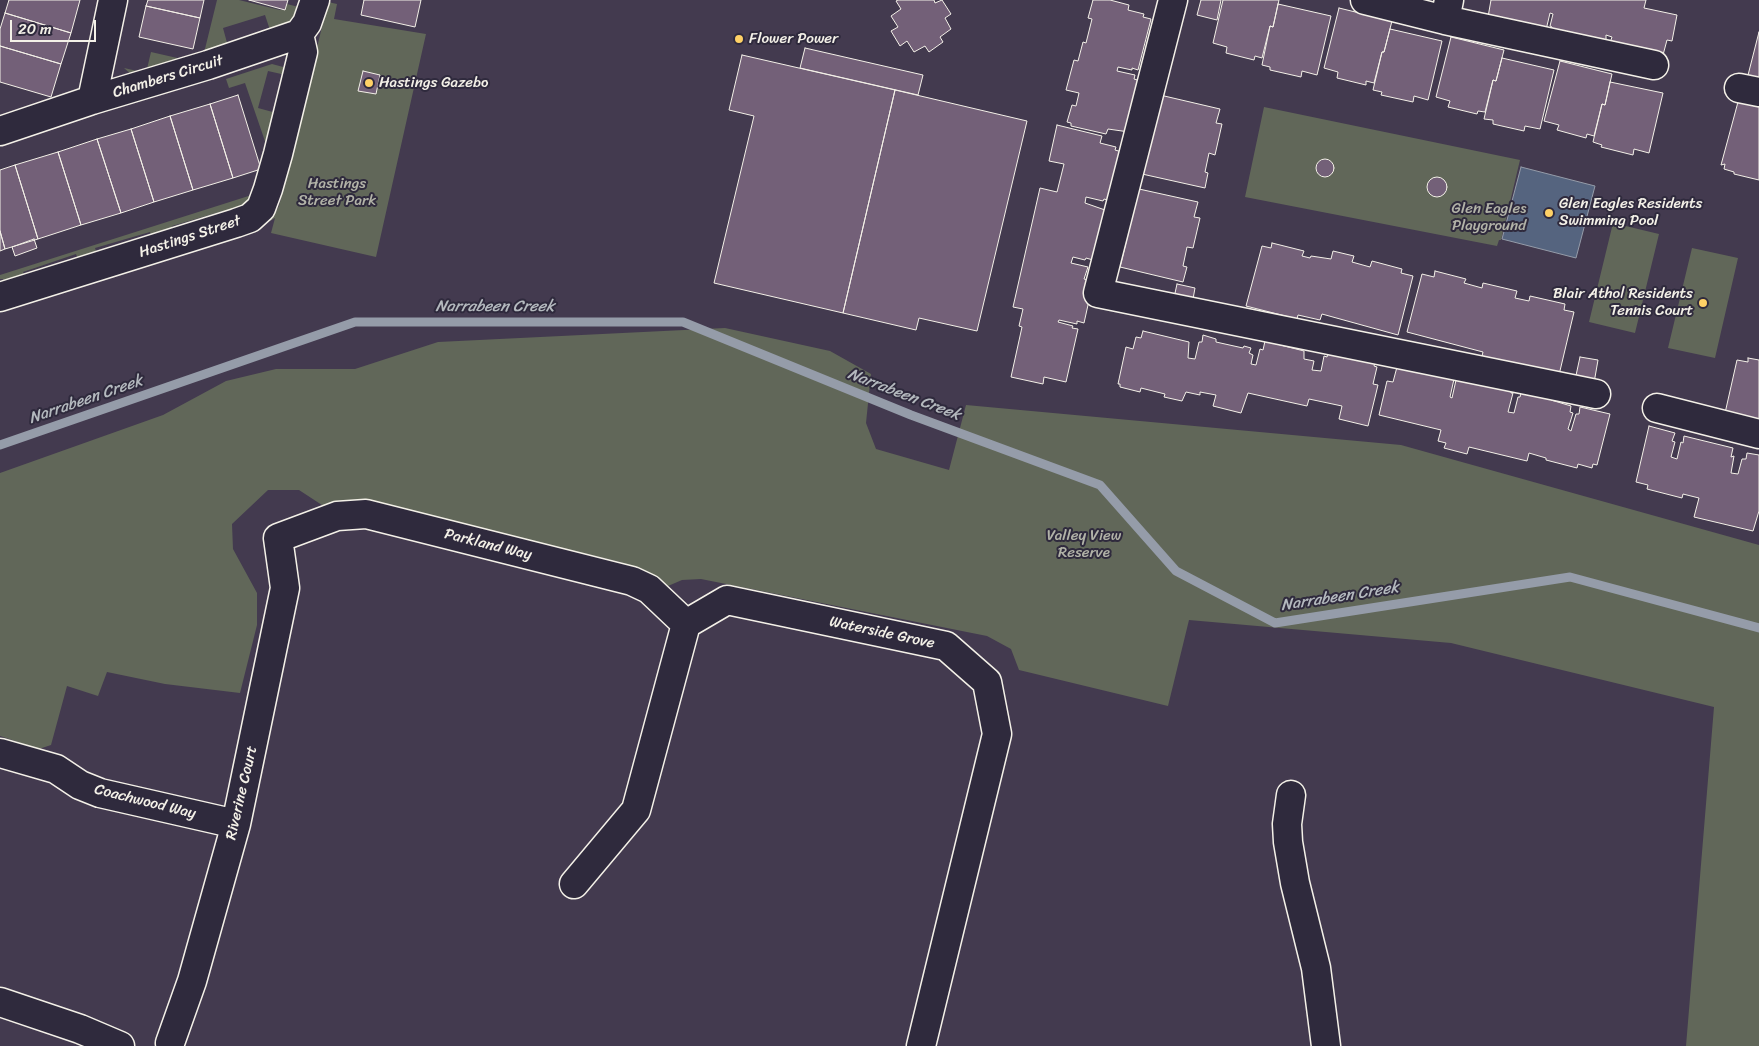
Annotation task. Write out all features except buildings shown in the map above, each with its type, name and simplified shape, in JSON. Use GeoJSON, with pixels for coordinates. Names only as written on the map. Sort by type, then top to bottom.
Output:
{"type":"FeatureCollection","features":[{"type":"Feature","properties":{"kind":"street"},"geometry":{"type":"LineString","coordinates":[[92,100],[113,0]]}},
{"type":"Feature","properties":{"kind":"street"},"geometry":{"type":"LineString","coordinates":[[299,34],[308,23],[315,0]]}},
{"type":"Feature","properties":{"kind":"street"},"geometry":{"type":"LineString","coordinates":[[1173,0],[1098,293],[1596,394]]}},
{"type":"Feature","properties":{"kind":"street"},"geometry":{"type":"LineString","coordinates":[[1365,0],[1447,10],[1654,65]]}},
{"type":"Feature","properties":{"kind":"street","name":"Chambers Circuit"},"geometry":{"type":"LineString","coordinates":[[0,131],[299,34]]}},
{"type":"Feature","properties":{"kind":"street","name":"Hastings Street"},"geometry":{"type":"LineString","coordinates":[[0,297],[236,224],[250,218],[261,208],[278,154],[303,52],[299,34]]}},
{"type":"Feature","properties":{"kind":"street"},"geometry":{"type":"LineString","coordinates":[[1657,408],[1759,434]]}},
{"type":"Feature","properties":{"kind":"street","name":"Parkland Way"},"geometry":{"type":"LineString","coordinates":[[278,538],[337,516],[366,514],[632,581],[649,589],[686,624]]}},
{"type":"Feature","properties":{"kind":"street","name":"Riverine Court"},"geometry":{"type":"LineString","coordinates":[[167,1045],[192,981],[236,824],[285,588],[278,538]]}},
{"type":"Feature","properties":{"kind":"street","name":"Waterside Grove"},"geometry":{"type":"LineString","coordinates":[[686,624],[727,600],[946,646],[987,682],[997,734],[921,1046]]}},
{"type":"Feature","properties":{"kind":"street"},"geometry":{"type":"LineString","coordinates":[[574,884],[636,810],[686,624]]}},
{"type":"Feature","properties":{"kind":"street","name":"Coachwood Way"},"geometry":{"type":"LineString","coordinates":[[0,753],[56,769],[80,785],[100,793],[236,824]]}},
{"type":"Feature","properties":{"kind":"street"},"geometry":{"type":"LineString","coordinates":[[1291,795],[1287,824],[1288,842],[1295,883],[1316,968],[1326,1046]]}},
{"type":"Feature","properties":{"kind":"street"},"geometry":{"type":"LineString","coordinates":[[0,1002],[80,1029],[120,1046]]}},
{"type":"Feature","properties":{"kind":"green space"},"geometry":{"type":"Polygon","coordinates":[[[217,0],[239,0],[280,10],[285,10],[287,4],[306,9],[298,24],[272,36],[265,15],[223,28],[229,50],[203,57],[217,0]]]}},
{"type":"Feature","properties":{"kind":"green space","name":"Hastings Street Park"},"geometry":{"type":"Polygon","coordinates":[[[328,2],[337,4],[334,19],[426,34],[376,257],[271,233],[275,218],[270,221],[279,206],[315,65],[313,64],[328,2]]]}},
{"type":"Feature","properties":{"kind":"green space"},"geometry":{"type":"Polygon","coordinates":[[[151,52],[186,60],[182,65],[142,77],[133,76],[124,68],[146,73],[151,52]]]}},
{"type":"Feature","properties":{"kind":"green space"},"geometry":{"type":"Polygon","coordinates":[[[272,64],[287,68],[290,76],[268,71],[258,108],[280,114],[258,203],[226,218],[223,211],[172,226],[173,234],[153,240],[150,232],[95,248],[98,257],[79,262],[76,254],[23,272],[26,281],[5,286],[3,279],[0,279],[0,275],[258,193],[268,150],[245,83],[229,88],[226,79],[272,64]]]}},
{"type":"Feature","properties":{"kind":"green space","name":"Glen Eagles Playground"},"geometry":{"type":"Polygon","coordinates":[[[1264,107],[1520,160],[1501,240],[1499,240],[1497,246],[1245,197],[1264,107]]]}},
{"type":"Feature","properties":{"kind":"green space"},"geometry":{"type":"Polygon","coordinates":[[[1613,223],[1659,234],[1635,333],[1589,322],[1613,223]]]}},
{"type":"Feature","properties":{"kind":"green space","name":"Blair Athol Residents Tennis Court"},"geometry":{"type":"Polygon","coordinates":[[[1692,248],[1738,258],[1715,358],[1668,348],[1692,248]]]}},
{"type":"Feature","properties":{"kind":"green space","name":"Valley View Reserve"},"geometry":{"type":"Polygon","coordinates":[[[725,328],[830,351],[871,374],[866,423],[876,449],[949,470],[966,405],[1401,445],[1759,545],[1759,1046],[1686,1046],[1714,707],[1451,643],[1189,620],[1168,706],[1019,670],[1011,649],[987,636],[701,579],[682,580],[668,586],[652,574],[620,562],[358,500],[325,507],[299,490],[268,490],[232,524],[233,549],[257,593],[257,625],[240,693],[165,684],[107,672],[98,696],[67,686],[51,745],[39,749],[0,736],[0,473],[163,415],[226,381],[276,369],[355,369],[438,342],[725,328]]]}},
{"type":"Feature","properties":{"kind":"water","name":"Glen Eagles Residents Swimming Pool"},"geometry":{"type":"Polygon","coordinates":[[[1521,167],[1595,186],[1576,258],[1502,239],[1521,167]]]}},
{"type":"Feature","properties":{"kind":"waterway","name":"Narrabeen Creek"},"geometry":{"type":"LineString","coordinates":[[0,445],[355,322],[683,322],[911,415],[1100,485],[1176,571],[1275,623],[1570,577],[1759,628]]}},
{"type":"Feature","properties":{"kind":"place","name":"Flower Power"},"geometry":{"type":"Point","coordinates":[739,39]}},
{"type":"Feature","properties":{"kind":"place","name":"Hastings Gazebo"},"geometry":{"type":"Point","coordinates":[369,83]}},
{"type":"Feature","properties":{"kind":"place","name":"Glen Eagles Residents Swimming Pool"},"geometry":{"type":"Point","coordinates":[1549,213]}},
{"type":"Feature","properties":{"kind":"place","name":"Blair Athol Residents Tennis Court"},"geometry":{"type":"Point","coordinates":[1703,303]}}]}
